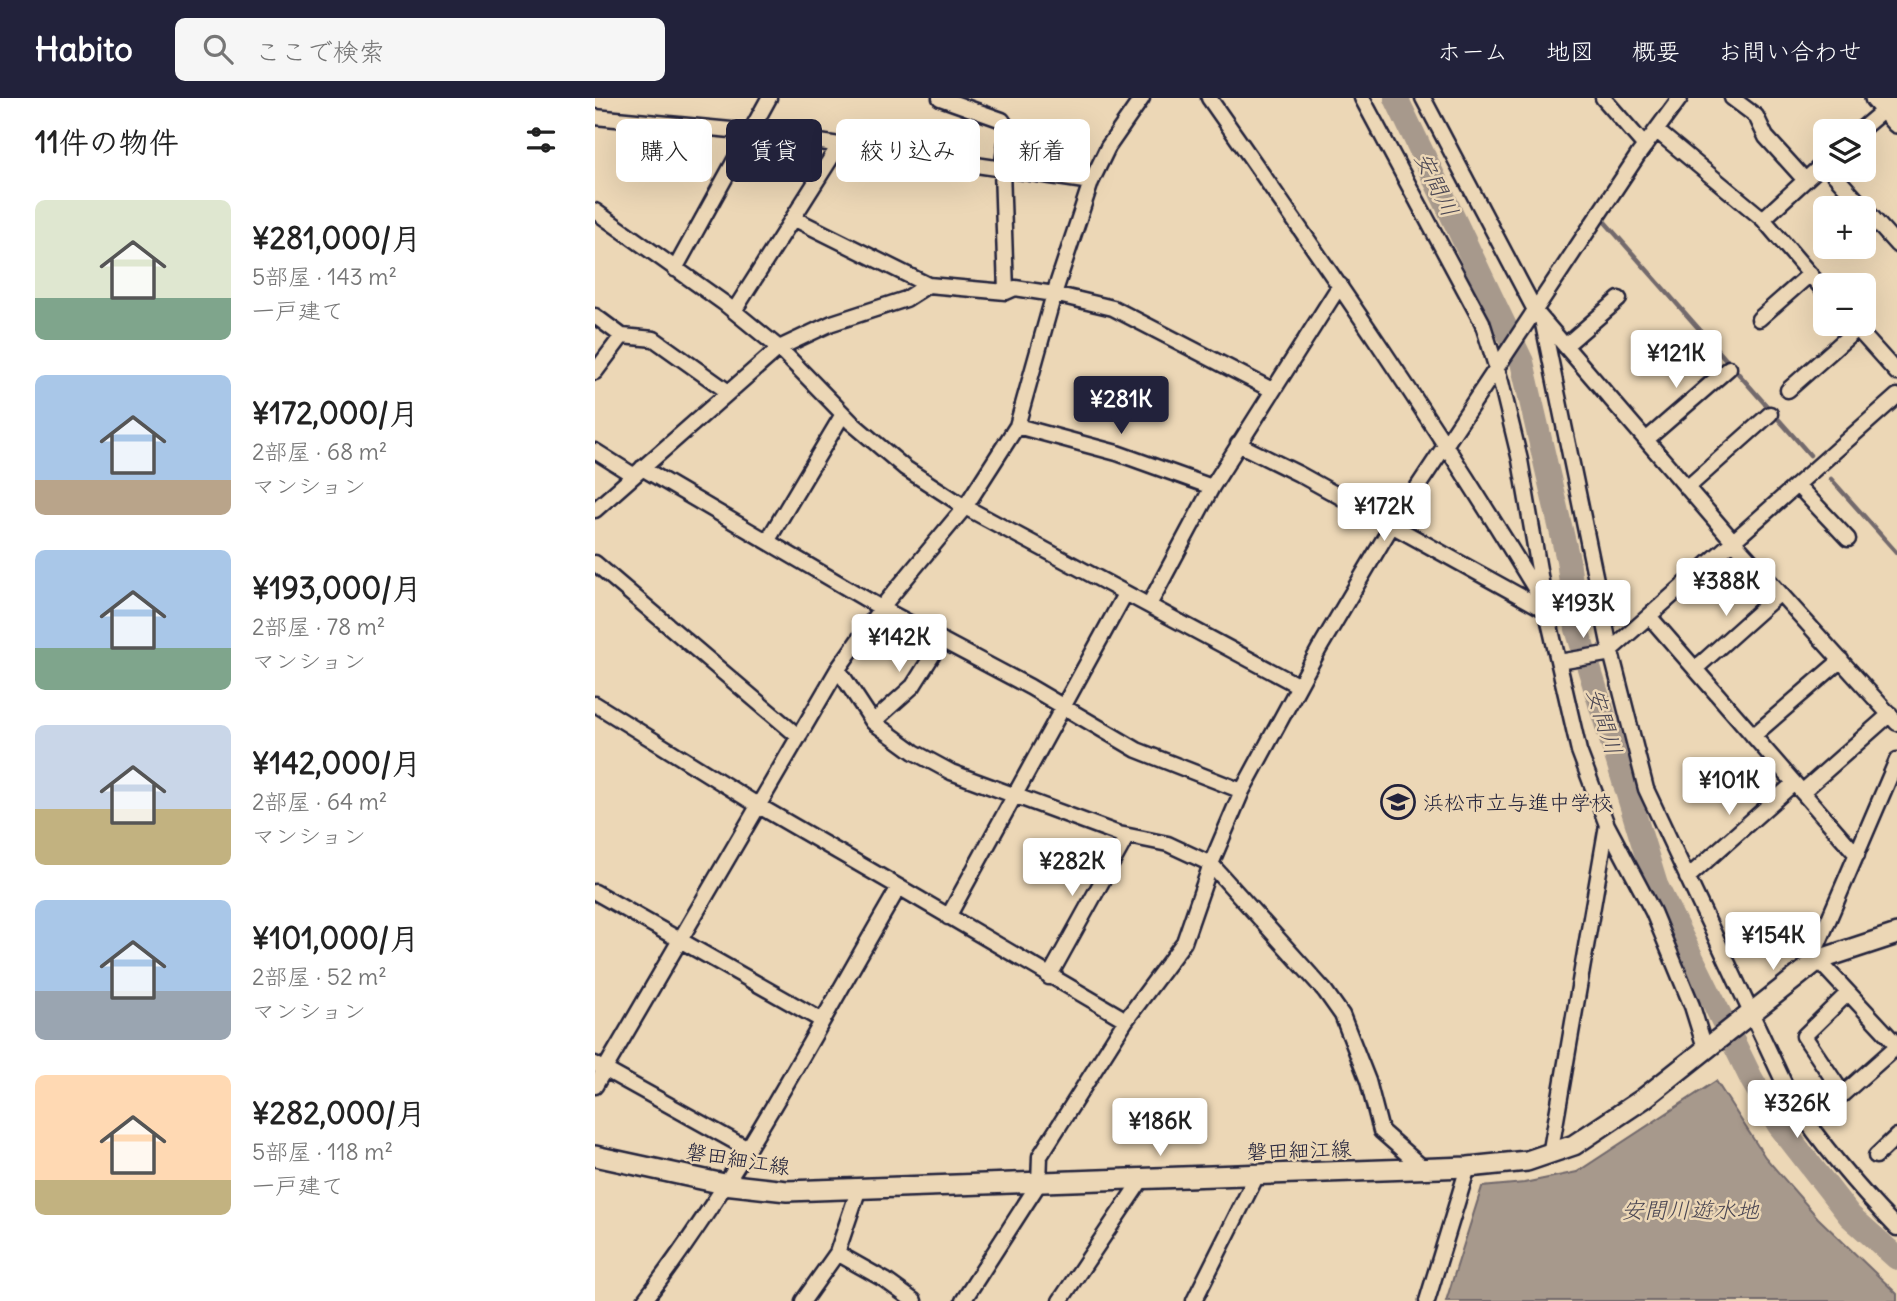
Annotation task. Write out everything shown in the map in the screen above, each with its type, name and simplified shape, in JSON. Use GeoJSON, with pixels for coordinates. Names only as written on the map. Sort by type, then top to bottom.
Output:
{"type":"FeatureCollection","features":[{"type":"Feature","properties":{"kind":"main road","name":"磐田細江線"},"geometry":{"type":"LineString","coordinates":[[595,1156],[725,1184],[787,1191],[857,1191],[1468,1167],[1527,1161],[1551,1155],[1602,1128],[1706,1051],[1818,960],[1897,933]]}},
{"type":"Feature","properties":{"kind":"street"},"geometry":{"type":"LineString","coordinates":[[758,119],[769,98]]}},
{"type":"Feature","properties":{"kind":"street"},"geometry":{"type":"LineString","coordinates":[[940,98],[999,119]]}},
{"type":"Feature","properties":{"kind":"street"},"geometry":{"type":"LineString","coordinates":[[595,1086],[600,1067],[681,940],[838,669],[881,608],[965,507],[1017,426],[1054,294],[1091,182],[1108,147],[1142,98]]}},
{"type":"Feature","properties":{"kind":"street"},"geometry":{"type":"LineString","coordinates":[[1209,98],[1447,444],[1546,608]]}},
{"type":"Feature","properties":{"kind":"street"},"geometry":{"type":"LineString","coordinates":[[1362,98],[1482,322],[1500,366],[1546,608],[1563,661],[1579,751],[1607,825],[1653,912],[1692,1006],[1706,1051]]}},
{"type":"Feature","properties":{"kind":"street"},"geometry":{"type":"LineString","coordinates":[[1423,98],[1536,316],[1608,651],[1646,789],[1752,1014],[1772,1064],[1818,1139],[1897,1228]]}},
{"type":"Feature","properties":{"kind":"street"},"geometry":{"type":"LineString","coordinates":[[1603,98],[1645,146]]}},
{"type":"Feature","properties":{"kind":"street"},"geometry":{"type":"LineString","coordinates":[[970,1299],[1039,1183],[1040,1156],[1126,1020],[1184,942],[1211,864],[1243,791],[1299,686],[1391,527],[1536,316],[1645,146],[1679,98]]}},
{"type":"Feature","properties":{"kind":"street"},"geometry":{"type":"LineString","coordinates":[[1732,98],[1756,117],[1766,136],[1805,180]]}},
{"type":"Feature","properties":{"kind":"street"},"geometry":{"type":"LineString","coordinates":[[1874,119],[1889,107]]}},
{"type":"Feature","properties":{"kind":"street"},"geometry":{"type":"LineString","coordinates":[[595,117],[726,130]]}},
{"type":"Feature","properties":{"kind":"street"},"geometry":{"type":"LineString","coordinates":[[1657,131],[1763,219],[1813,278]]}},
{"type":"Feature","properties":{"kind":"street"},"geometry":{"type":"LineString","coordinates":[[734,311],[836,150]]}},
{"type":"Feature","properties":{"kind":"street"},"geometry":{"type":"LineString","coordinates":[[1763,219],[1813,174]]}},
{"type":"Feature","properties":{"kind":"street"},"geometry":{"type":"LineString","coordinates":[[675,270],[726,179]]}},
{"type":"Feature","properties":{"kind":"street"},"geometry":{"type":"LineString","coordinates":[[1002,182],[1006,292]]}},
{"type":"Feature","properties":{"kind":"street"},"geometry":{"type":"LineString","coordinates":[[1841,182],[1897,245]]}},
{"type":"Feature","properties":{"kind":"street"},"geometry":{"type":"LineString","coordinates":[[595,211],[734,311],[779,348],[843,414],[905,468],[965,507],[1299,686]]}},
{"type":"Feature","properties":{"kind":"street"},"geometry":{"type":"LineString","coordinates":[[793,218],[928,285],[1006,292],[1015,288],[1054,294],[1113,309],[1272,390]]}},
{"type":"Feature","properties":{"kind":"street"},"geometry":{"type":"LineString","coordinates":[[1759,319],[1809,274]]}},
{"type":"Feature","properties":{"kind":"street"},"geometry":{"type":"LineString","coordinates":[[595,510],[779,348],[832,323],[907,299],[928,285]]}},
{"type":"Feature","properties":{"kind":"street"},"geometry":{"type":"LineString","coordinates":[[1149,606],[1238,444],[1340,285]]}},
{"type":"Feature","properties":{"kind":"street"},"geometry":{"type":"LineString","coordinates":[[1565,346],[1619,299]]}},
{"type":"Feature","properties":{"kind":"street"},"geometry":{"type":"LineString","coordinates":[[595,316],[622,336],[654,339],[727,391]]}},
{"type":"Feature","properties":{"kind":"street"},"geometry":{"type":"LineString","coordinates":[[1536,316],[1733,541],[1893,718],[1798,787],[1687,878]]}},
{"type":"Feature","properties":{"kind":"street"},"geometry":{"type":"LineString","coordinates":[[595,372],[622,336]]}},
{"type":"Feature","properties":{"kind":"street"},"geometry":{"type":"LineString","coordinates":[[1789,390],[1845,336]]}},
{"type":"Feature","properties":{"kind":"street"},"geometry":{"type":"LineString","coordinates":[[1864,336],[1897,373]]}},
{"type":"Feature","properties":{"kind":"street"},"geometry":{"type":"LineString","coordinates":[[1646,440],[1729,368]]}},
{"type":"Feature","properties":{"kind":"street"},"geometry":{"type":"LineString","coordinates":[[1563,661],[1608,651],[1897,396]]}},
{"type":"Feature","properties":{"kind":"street"},"geometry":{"type":"LineString","coordinates":[[768,540],[843,414]]}},
{"type":"Feature","properties":{"kind":"street"},"geometry":{"type":"LineString","coordinates":[[1687,488],[1770,414]]}},
{"type":"Feature","properties":{"kind":"street"},"geometry":{"type":"LineString","coordinates":[[1017,426],[1117,453],[1212,488]]}},
{"type":"Feature","properties":{"kind":"street"},"geometry":{"type":"LineString","coordinates":[[1238,444],[1299,474],[1391,527],[1546,608]]}},
{"type":"Feature","properties":{"kind":"street"},"geometry":{"type":"LineString","coordinates":[[595,451],[768,540],[881,608],[1030,687],[1137,750],[1243,791]]}},
{"type":"Feature","properties":{"kind":"street"},"geometry":{"type":"LineString","coordinates":[[1797,485],[1848,539]]}},
{"type":"Feature","properties":{"kind":"street"},"geometry":{"type":"LineString","coordinates":[[595,563],[799,737]]}},
{"type":"Feature","properties":{"kind":"street"},"geometry":{"type":"LineString","coordinates":[[1695,669],[1780,593]]}},
{"type":"Feature","properties":{"kind":"street"},"geometry":{"type":"LineString","coordinates":[[948,917],[1125,594]]}},
{"type":"Feature","properties":{"kind":"street"},"geometry":{"type":"LineString","coordinates":[[1649,616],[1857,855]]}},
{"type":"Feature","properties":{"kind":"street"},"geometry":{"type":"LineString","coordinates":[[873,722],[913,686],[942,640]]}},
{"type":"Feature","properties":{"kind":"street"},"geometry":{"type":"LineString","coordinates":[[1753,736],[1841,660]]}},
{"type":"Feature","properties":{"kind":"street"},"geometry":{"type":"LineString","coordinates":[[838,669],[873,722],[914,752],[951,772],[1127,836],[1168,844],[1211,864],[1325,991],[1342,1015],[1368,1081],[1381,1131],[1423,1168]]}},
{"type":"Feature","properties":{"kind":"street"},"geometry":{"type":"LineString","coordinates":[[595,704],[759,806],[1126,1020]]}},
{"type":"Feature","properties":{"kind":"street"},"geometry":{"type":"LineString","coordinates":[[1848,993],[1804,1036],[1843,1094],[1897,1046],[1818,960],[1816,949],[1897,760]]}},
{"type":"Feature","properties":{"kind":"street"},"geometry":{"type":"LineString","coordinates":[[1551,1155],[1607,825]]}},
{"type":"Feature","properties":{"kind":"street"},"geometry":{"type":"LineString","coordinates":[[1049,977],[1127,836]]}},
{"type":"Feature","properties":{"kind":"street"},"geometry":{"type":"LineString","coordinates":[[644,1301],[673,1263],[748,1149],[899,887]]}},
{"type":"Feature","properties":{"kind":"street"},"geometry":{"type":"LineString","coordinates":[[595,892],[821,1020]]}},
{"type":"Feature","properties":{"kind":"street"},"geometry":{"type":"LineString","coordinates":[[600,1067],[748,1149]]}},
{"type":"Feature","properties":{"kind":"street"},"geometry":{"type":"LineString","coordinates":[[1876,1156],[1897,1136]]}},
{"type":"Feature","properties":{"kind":"street"},"geometry":{"type":"LineString","coordinates":[[1427,1301],[1468,1167]]}},
{"type":"Feature","properties":{"kind":"street"},"geometry":{"type":"LineString","coordinates":[[1194,1301],[1257,1175]]}},
{"type":"Feature","properties":{"kind":"street"},"geometry":{"type":"LineString","coordinates":[[1060,1301],[1142,1179]]}},
{"type":"Feature","properties":{"kind":"street"},"geometry":{"type":"LineString","coordinates":[[803,1301],[837,1253],[857,1191]]}},
{"type":"Feature","properties":{"kind":"street"},"geometry":{"type":"LineString","coordinates":[[837,1253],[885,1280],[914,1301]]}},
{"type":"Feature","properties":{"kind":"water","name":"安間川遊水地"},"geometry":{"type":"Polygon","coordinates":[[[1716,1081],[1765,1157],[1818,1218],[1897,1294],[1897,1301],[1446,1301],[1482,1187],[1524,1183],[1577,1172],[1716,1081]]]}},
{"type":"Feature","properties":{"kind":"waterway","name":"安間川"},"geometry":{"type":"LineString","coordinates":[[1396,98],[1522,362],[1568,560],[1577,629],[1656,885],[1752,1080],[1779,1125],[1850,1216],[1897,1258]]}},
{"type":"Feature","properties":{"kind":"waterway"},"geometry":{"type":"LineString","coordinates":[[1604,221],[1810,455]]}},
{"type":"Feature","properties":{"kind":"waterway"},"geometry":{"type":"LineString","coordinates":[[1831,479],[1897,553]]}},
{"type":"Feature","properties":{"kind":"place","name":"浜松市立与進中学校"},"geometry":{"type":"Point","coordinates":[1398,802]}}]}
